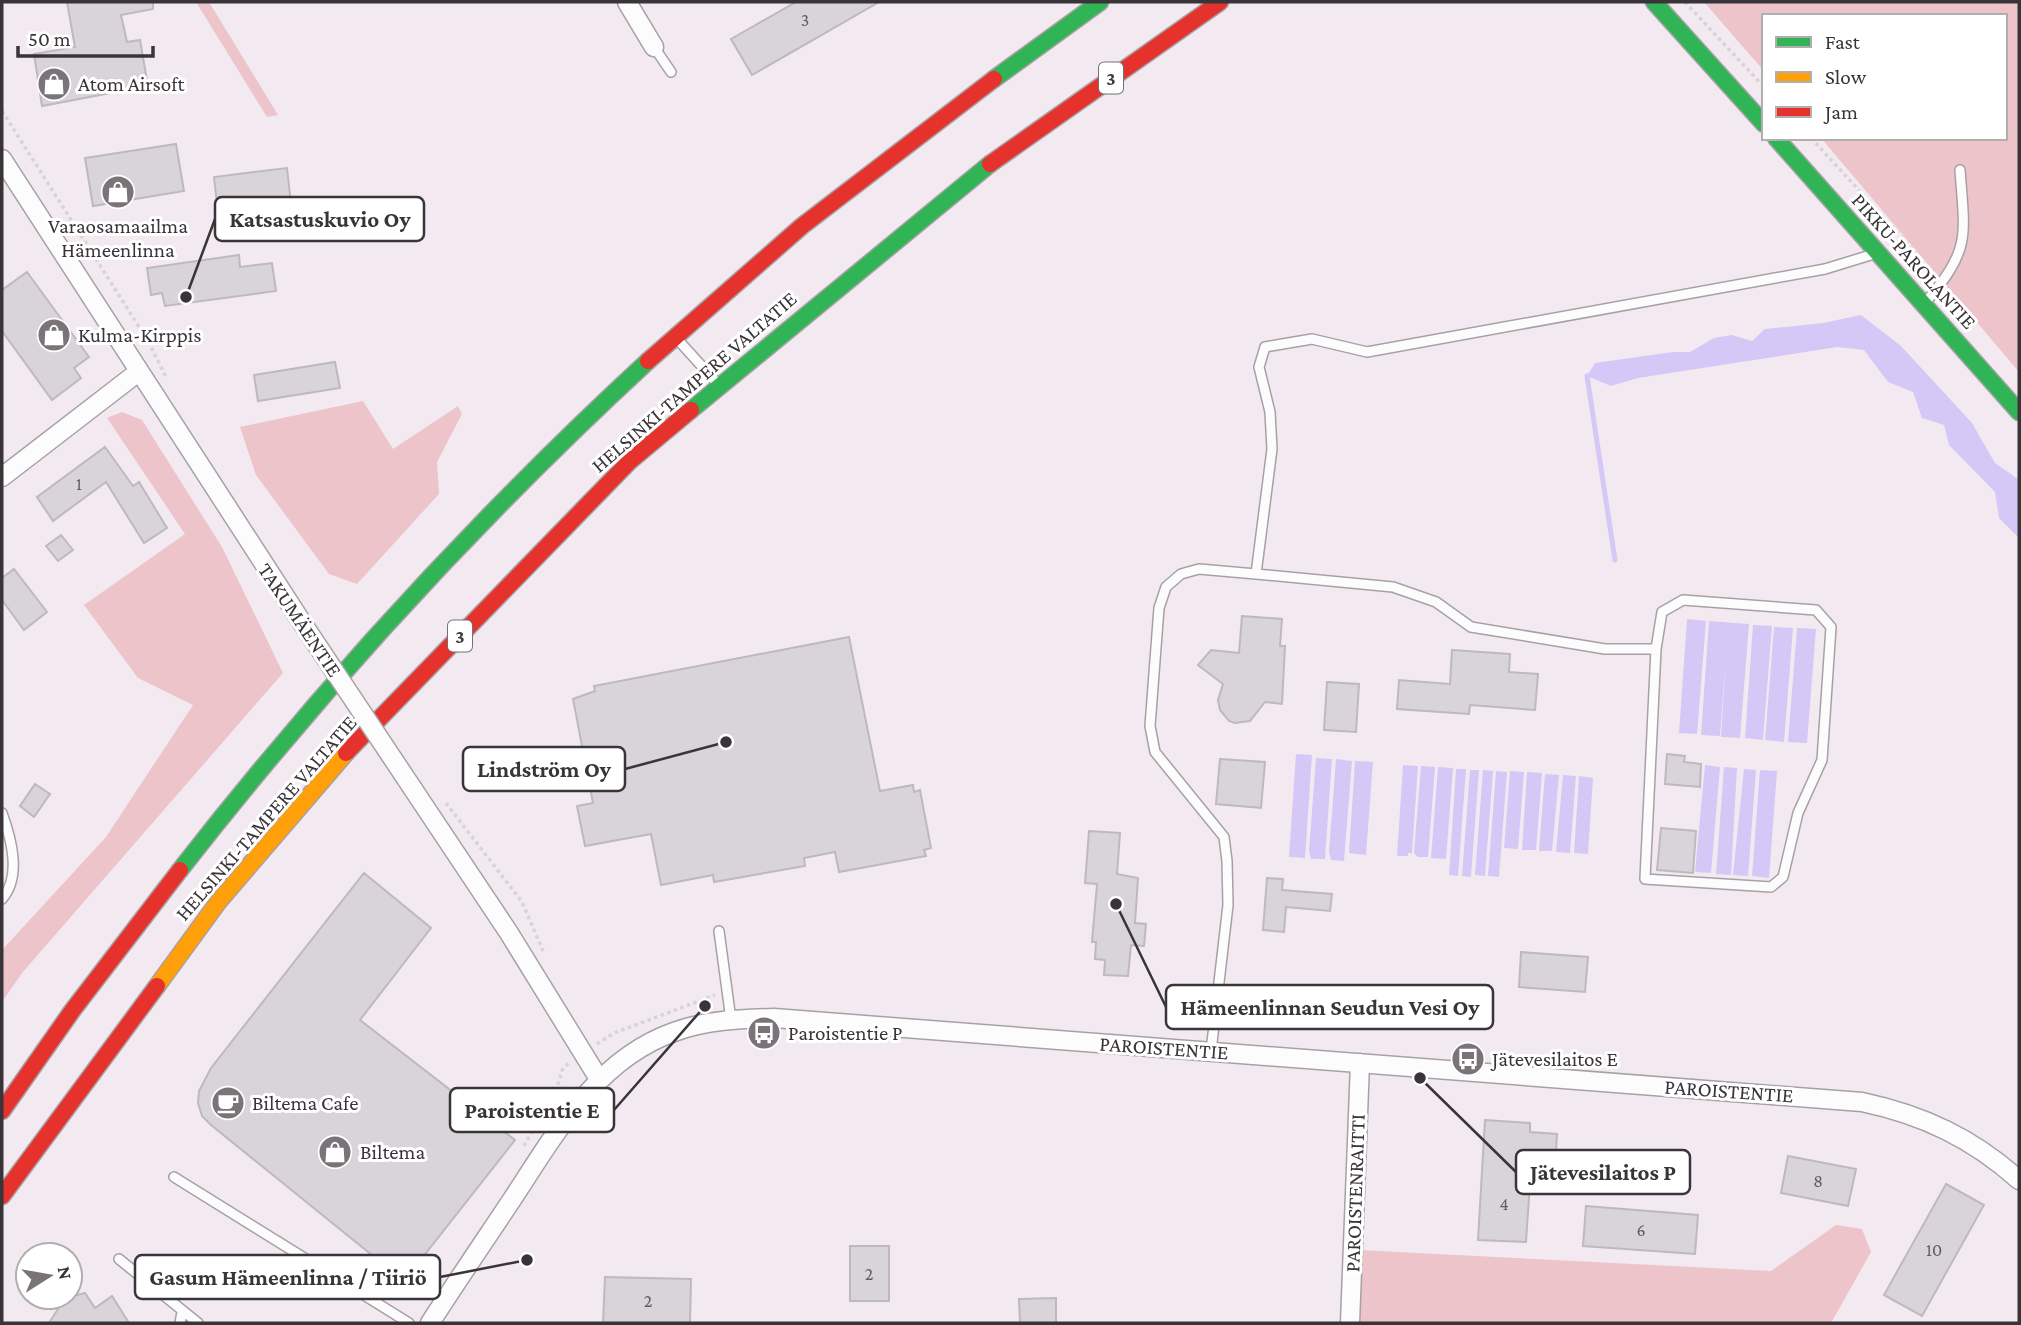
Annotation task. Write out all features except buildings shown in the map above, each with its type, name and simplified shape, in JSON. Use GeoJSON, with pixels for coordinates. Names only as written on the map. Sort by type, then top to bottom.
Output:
{"type":"FeatureCollection","features":[{"type":"Feature","properties":{"kind":"main road","name":"HELSINKI-TAMPERE VALTATIE"},"geometry":{"type":"LineString","coordinates":[[2,1111],[46,1044],[260,767],[390,617],[573,431],[762,259],[960,104],[1100,2]]}},
{"type":"Feature","properties":{"kind":"main road","name":"HELSINKI-TAMPERE VALTATIE"},"geometry":{"type":"LineString","coordinates":[[2,1196],[219,901],[327,773],[630,461],[1002,155],[1220,2]]}},
{"type":"Feature","properties":{"kind":"main road"},"geometry":{"type":"LineString","coordinates":[[1654,2],[1762,122]]}},
{"type":"Feature","properties":{"kind":"main road","name":"PIKKU-PAROLANTIE"},"geometry":{"type":"LineString","coordinates":[[1778,140],[2019,412]]}},
{"type":"Feature","properties":{"kind":"main road"},"geometry":{"type":"LineString","coordinates":[[2,1091],[46,1044]]}},
{"type":"Feature","properties":{"kind":"street"},"geometry":{"type":"LineString","coordinates":[[627,2],[654,47]]}},
{"type":"Feature","properties":{"kind":"street","name":"TAKUMÄENTIE"},"geometry":{"type":"LineString","coordinates":[[2,159],[137,373],[413,789],[599,1079]]}},
{"type":"Feature","properties":{"kind":"street"},"geometry":{"type":"LineString","coordinates":[[2,477],[137,373]]}},
{"type":"Feature","properties":{"kind":"street","name":"PAROISTENTIE"},"geometry":{"type":"LineString","coordinates":[[430,1323],[557,1131],[599,1079],[647,1045],[672,1032],[701,1024],[732,1020],[774,1018],[1862,1102],[1903,1111],[1956,1133],[1996,1160],[2019,1180]]}},
{"type":"Feature","properties":{"kind":"street","name":"PAROISTENRAITTI"},"geometry":{"type":"LineString","coordinates":[[1350,1323],[1360,1063]]}},
{"type":"Feature","properties":{"kind":"lane"},"geometry":{"type":"LineString","coordinates":[[654,47],[671,72]]}},
{"type":"Feature","properties":{"kind":"lane"},"geometry":{"type":"LineString","coordinates":[[1924,304],[1952,271],[1961,252],[1964,221],[1960,170]]}},
{"type":"Feature","properties":{"kind":"lane"},"geometry":{"type":"LineString","coordinates":[[1256,574],[1272,449],[1270,412],[1259,367],[1265,347],[1312,339],[1367,352],[1825,269],[1879,253]]}},
{"type":"Feature","properties":{"kind":"lane"},"geometry":{"type":"LineString","coordinates":[[676,337],[719,386]]}},
{"type":"Feature","properties":{"kind":"lane"},"geometry":{"type":"LineString","coordinates":[[1212,1051],[1228,905],[1227,861],[1224,837],[1155,752],[1150,726],[1159,608],[1166,587],[1181,574],[1199,569],[1393,587],[1436,603],[1471,627],[1605,649],[1656,649]]}},
{"type":"Feature","properties":{"kind":"lane"},"geometry":{"type":"LineString","coordinates":[[1684,600],[1816,610],[1831,627],[1822,760],[1798,813],[1783,877],[1771,887],[1645,879],[1656,649],[1662,612],[1684,600]]}},
{"type":"Feature","properties":{"kind":"lane"},"geometry":{"type":"LineString","coordinates":[[2,813],[13,850],[12,872],[2,899]]}},
{"type":"Feature","properties":{"kind":"lane"},"geometry":{"type":"LineString","coordinates":[[719,931],[732,1020]]}},
{"type":"Feature","properties":{"kind":"lane"},"geometry":{"type":"LineString","coordinates":[[174,1177],[409,1323]]}},
{"type":"Feature","properties":{"kind":"lane"},"geometry":{"type":"LineString","coordinates":[[119,1259],[198,1323]]}},
{"type":"Feature","properties":{"kind":"lane"},"geometry":{"type":"LineString","coordinates":[[180,1323],[182,1311]]}},
{"type":"Feature","properties":{"kind":"path"},"geometry":{"type":"LineString","coordinates":[[1685,2],[1762,85]]}},
{"type":"Feature","properties":{"kind":"path"},"geometry":{"type":"LineString","coordinates":[[2,111],[148,341],[171,387]]}},
{"type":"Feature","properties":{"kind":"path"},"geometry":{"type":"LineString","coordinates":[[1813,140],[1910,246],[1938,288]]}},
{"type":"Feature","properties":{"kind":"shaded area"},"geometry":{"type":"Polygon","coordinates":[[[196,2],[209,2],[278,115],[267,117],[196,2]]]}},
{"type":"Feature","properties":{"kind":"shaded area"},"geometry":{"type":"Polygon","coordinates":[[[1704,2],[2019,2],[2019,372],[1823,140],[2007,140],[2007,14],[1762,14],[1762,69],[1704,2]]]}},
{"type":"Feature","properties":{"kind":"shaded area"},"geometry":{"type":"Polygon","coordinates":[[[1861,315],[1901,346],[1972,423],[1995,463],[2018,479],[2019,538],[1999,518],[1995,492],[1949,445],[1944,425],[1922,418],[1913,392],[1888,382],[1864,350],[1837,347],[1638,378],[1611,386],[1587,376],[1595,363],[1690,352],[1714,338],[1732,335],[1752,341],[1765,329],[1823,323],[1861,315]]]}},
{"type":"Feature","properties":{"kind":"shaded area"},"geometry":{"type":"Polygon","coordinates":[[[363,401],[393,449],[458,406],[462,414],[437,462],[439,494],[357,584],[329,574],[256,475],[240,427],[363,401]]]}},
{"type":"Feature","properties":{"kind":"shaded area"},"geometry":{"type":"Polygon","coordinates":[[[122,412],[142,420],[222,547],[283,673],[22,973],[2,1002],[2,950],[106,837],[193,705],[138,678],[84,605],[185,534],[107,418],[122,412]]]}},
{"type":"Feature","properties":{"kind":"shaded area"},"geometry":{"type":"Polygon","coordinates":[[[1687,619],[1706,621],[1697,734],[1679,733],[1687,619]]]}},
{"type":"Feature","properties":{"kind":"shaded area"},"geometry":{"type":"Polygon","coordinates":[[[1709,621],[1749,624],[1740,738],[1721,737],[1726,656],[1720,736],[1701,735],[1709,621]]]}},
{"type":"Feature","properties":{"kind":"shaded area"},"geometry":{"type":"Polygon","coordinates":[[[1753,625],[1772,626],[1763,740],[1745,738],[1753,625]]]}},
{"type":"Feature","properties":{"kind":"shaded area"},"geometry":{"type":"Polygon","coordinates":[[[1774,627],[1793,628],[1784,742],[1765,740],[1774,627]]]}},
{"type":"Feature","properties":{"kind":"shaded area"},"geometry":{"type":"Polygon","coordinates":[[[1797,628],[1816,629],[1807,743],[1788,742],[1797,628]]]}},
{"type":"Feature","properties":{"kind":"shaded area"},"geometry":{"type":"Polygon","coordinates":[[[1296,754],[1312,755],[1305,858],[1289,857],[1296,754]]]}},
{"type":"Feature","properties":{"kind":"shaded area"},"geometry":{"type":"Polygon","coordinates":[[[1316,758],[1332,759],[1325,859],[1311,859],[1309,851],[1316,758]]]}},
{"type":"Feature","properties":{"kind":"shaded area"},"geometry":{"type":"Polygon","coordinates":[[[1336,759],[1352,761],[1344,861],[1331,860],[1329,852],[1336,759]]]}},
{"type":"Feature","properties":{"kind":"shaded area"},"geometry":{"type":"Polygon","coordinates":[[[1355,761],[1373,762],[1366,855],[1349,853],[1355,761]]]}},
{"type":"Feature","properties":{"kind":"shaded area"},"geometry":{"type":"Polygon","coordinates":[[[1403,765],[1418,766],[1412,853],[1408,853],[1408,856],[1397,856],[1403,765]]]}},
{"type":"Feature","properties":{"kind":"shaded area"},"geometry":{"type":"Polygon","coordinates":[[[1705,765],[1720,767],[1711,873],[1695,872],[1705,765]]]}},
{"type":"Feature","properties":{"kind":"shaded area"},"geometry":{"type":"Polygon","coordinates":[[[1421,766],[1435,767],[1428,857],[1418,857],[1414,853],[1421,766]]]}},
{"type":"Feature","properties":{"kind":"shaded area"},"geometry":{"type":"Polygon","coordinates":[[[1438,767],[1453,768],[1446,859],[1431,858],[1438,767]]]}},
{"type":"Feature","properties":{"kind":"shaded area"},"geometry":{"type":"Polygon","coordinates":[[[1724,767],[1737,768],[1731,875],[1716,874],[1724,767]]]}},
{"type":"Feature","properties":{"kind":"shaded area"},"geometry":{"type":"Polygon","coordinates":[[[1456,769],[1466,769],[1458,876],[1449,875],[1456,769]]]}},
{"type":"Feature","properties":{"kind":"shaded area"},"geometry":{"type":"Polygon","coordinates":[[[1744,769],[1756,770],[1748,876],[1733,875],[1744,769]]]}},
{"type":"Feature","properties":{"kind":"shaded area"},"geometry":{"type":"Polygon","coordinates":[[[1470,770],[1479,770],[1471,877],[1462,876],[1470,770]]]}},
{"type":"Feature","properties":{"kind":"shaded area"},"geometry":{"type":"Polygon","coordinates":[[[1483,770],[1493,771],[1485,876],[1475,875],[1483,770]]]}},
{"type":"Feature","properties":{"kind":"shaded area"},"geometry":{"type":"Polygon","coordinates":[[[1760,770],[1777,771],[1769,878],[1752,876],[1760,770]]]}},
{"type":"Feature","properties":{"kind":"shaded area"},"geometry":{"type":"Polygon","coordinates":[[[1496,771],[1507,772],[1499,877],[1488,876],[1496,771]]]}},
{"type":"Feature","properties":{"kind":"shaded area"},"geometry":{"type":"Polygon","coordinates":[[[1510,771],[1524,772],[1518,849],[1504,848],[1510,771]]]}},
{"type":"Feature","properties":{"kind":"shaded area"},"geometry":{"type":"Polygon","coordinates":[[[1527,772],[1542,773],[1536,850],[1522,850],[1527,772]]]}},
{"type":"Feature","properties":{"kind":"shaded area"},"geometry":{"type":"Polygon","coordinates":[[[1545,774],[1559,775],[1552,851],[1539,851],[1545,774]]]}},
{"type":"Feature","properties":{"kind":"shaded area"},"geometry":{"type":"Polygon","coordinates":[[[1563,775],[1576,776],[1570,853],[1556,852],[1563,775]]]}},
{"type":"Feature","properties":{"kind":"shaded area"},"geometry":{"type":"Polygon","coordinates":[[[1579,776],[1593,778],[1588,854],[1574,853],[1579,776]]]}},
{"type":"Feature","properties":{"kind":"shaded area"},"geometry":{"type":"Polygon","coordinates":[[[1836,1225],[1862,1229],[1871,1252],[1831,1323],[1358,1323],[1359,1250],[1771,1271],[1836,1225]]]}},
{"type":"Feature","properties":{"kind":"waterway"},"geometry":{"type":"LineString","coordinates":[[1594,375],[1587,376],[1615,560]]}},
{"type":"Feature","properties":{"kind":"traffic: fast"},"geometry":{"type":"LineString","coordinates":[[994,79],[1100,2]]}},
{"type":"Feature","properties":{"kind":"traffic: fast"},"geometry":{"type":"LineString","coordinates":[[1654,2],[1762,122]]}},
{"type":"Feature","properties":{"kind":"traffic: fast"},"geometry":{"type":"LineString","coordinates":[[1778,140],[2019,412]]}},
{"type":"Feature","properties":{"kind":"traffic: fast"},"geometry":{"type":"LineString","coordinates":[[691,410],[990,164]]}},
{"type":"Feature","properties":{"kind":"traffic: fast"},"geometry":{"type":"LineString","coordinates":[[180,870],[289,736],[404,606],[523,481],[648,361]]}},
{"type":"Feature","properties":{"kind":"traffic: slow"},"geometry":{"type":"LineString","coordinates":[[157,986],[219,901],[346,753]]}},
{"type":"Feature","properties":{"kind":"traffic: jam"},"geometry":{"type":"LineString","coordinates":[[990,164],[1220,2]]}},
{"type":"Feature","properties":{"kind":"traffic: jam"},"geometry":{"type":"LineString","coordinates":[[648,361],[802,226],[994,79]]}},
{"type":"Feature","properties":{"kind":"traffic: jam"},"geometry":{"type":"LineString","coordinates":[[346,753],[630,461],[691,410]]}},
{"type":"Feature","properties":{"kind":"traffic: jam"},"geometry":{"type":"LineString","coordinates":[[2,1111],[72,1011],[180,870]]}},
{"type":"Feature","properties":{"kind":"traffic: jam"},"geometry":{"type":"LineString","coordinates":[[2,1196],[157,986]]}},
{"type":"Feature","properties":{"kind":"place","name":"Atom Airsoft"},"geometry":{"type":"Point","coordinates":[54,84]}},
{"type":"Feature","properties":{"kind":"place","name":"Varaosamaailma Hämeenlinna"},"geometry":{"type":"Point","coordinates":[118,192]}},
{"type":"Feature","properties":{"kind":"place","name":"Katsastuskuvio Oy"},"geometry":{"type":"Point","coordinates":[186,297]}},
{"type":"Feature","properties":{"kind":"place","name":"Kulma-Kirppis"},"geometry":{"type":"Point","coordinates":[54,335]}},
{"type":"Feature","properties":{"kind":"place","name":"Lindström Oy"},"geometry":{"type":"Point","coordinates":[726,742]}},
{"type":"Feature","properties":{"kind":"place","name":"Hämeenlinnan Seudun Vesi Oy"},"geometry":{"type":"Point","coordinates":[1116,904]}},
{"type":"Feature","properties":{"kind":"place","name":"Paroistentie E"},"geometry":{"type":"Point","coordinates":[705,1006]}},
{"type":"Feature","properties":{"kind":"place","name":"Paroistentie P"},"geometry":{"type":"Point","coordinates":[764,1033]}},
{"type":"Feature","properties":{"kind":"place","name":"Jätevesilaitos E"},"geometry":{"type":"Point","coordinates":[1468,1059]}},
{"type":"Feature","properties":{"kind":"place","name":"Jätevesilaitos P"},"geometry":{"type":"Point","coordinates":[1420,1078]}},
{"type":"Feature","properties":{"kind":"place","name":"Biltema Cafe"},"geometry":{"type":"Point","coordinates":[228,1103]}},
{"type":"Feature","properties":{"kind":"place","name":"Biltema"},"geometry":{"type":"Point","coordinates":[335,1152]}},
{"type":"Feature","properties":{"kind":"place","name":"Gasum Hämeenlinna / Tiiriö"},"geometry":{"type":"Point","coordinates":[527,1260]}}]}
